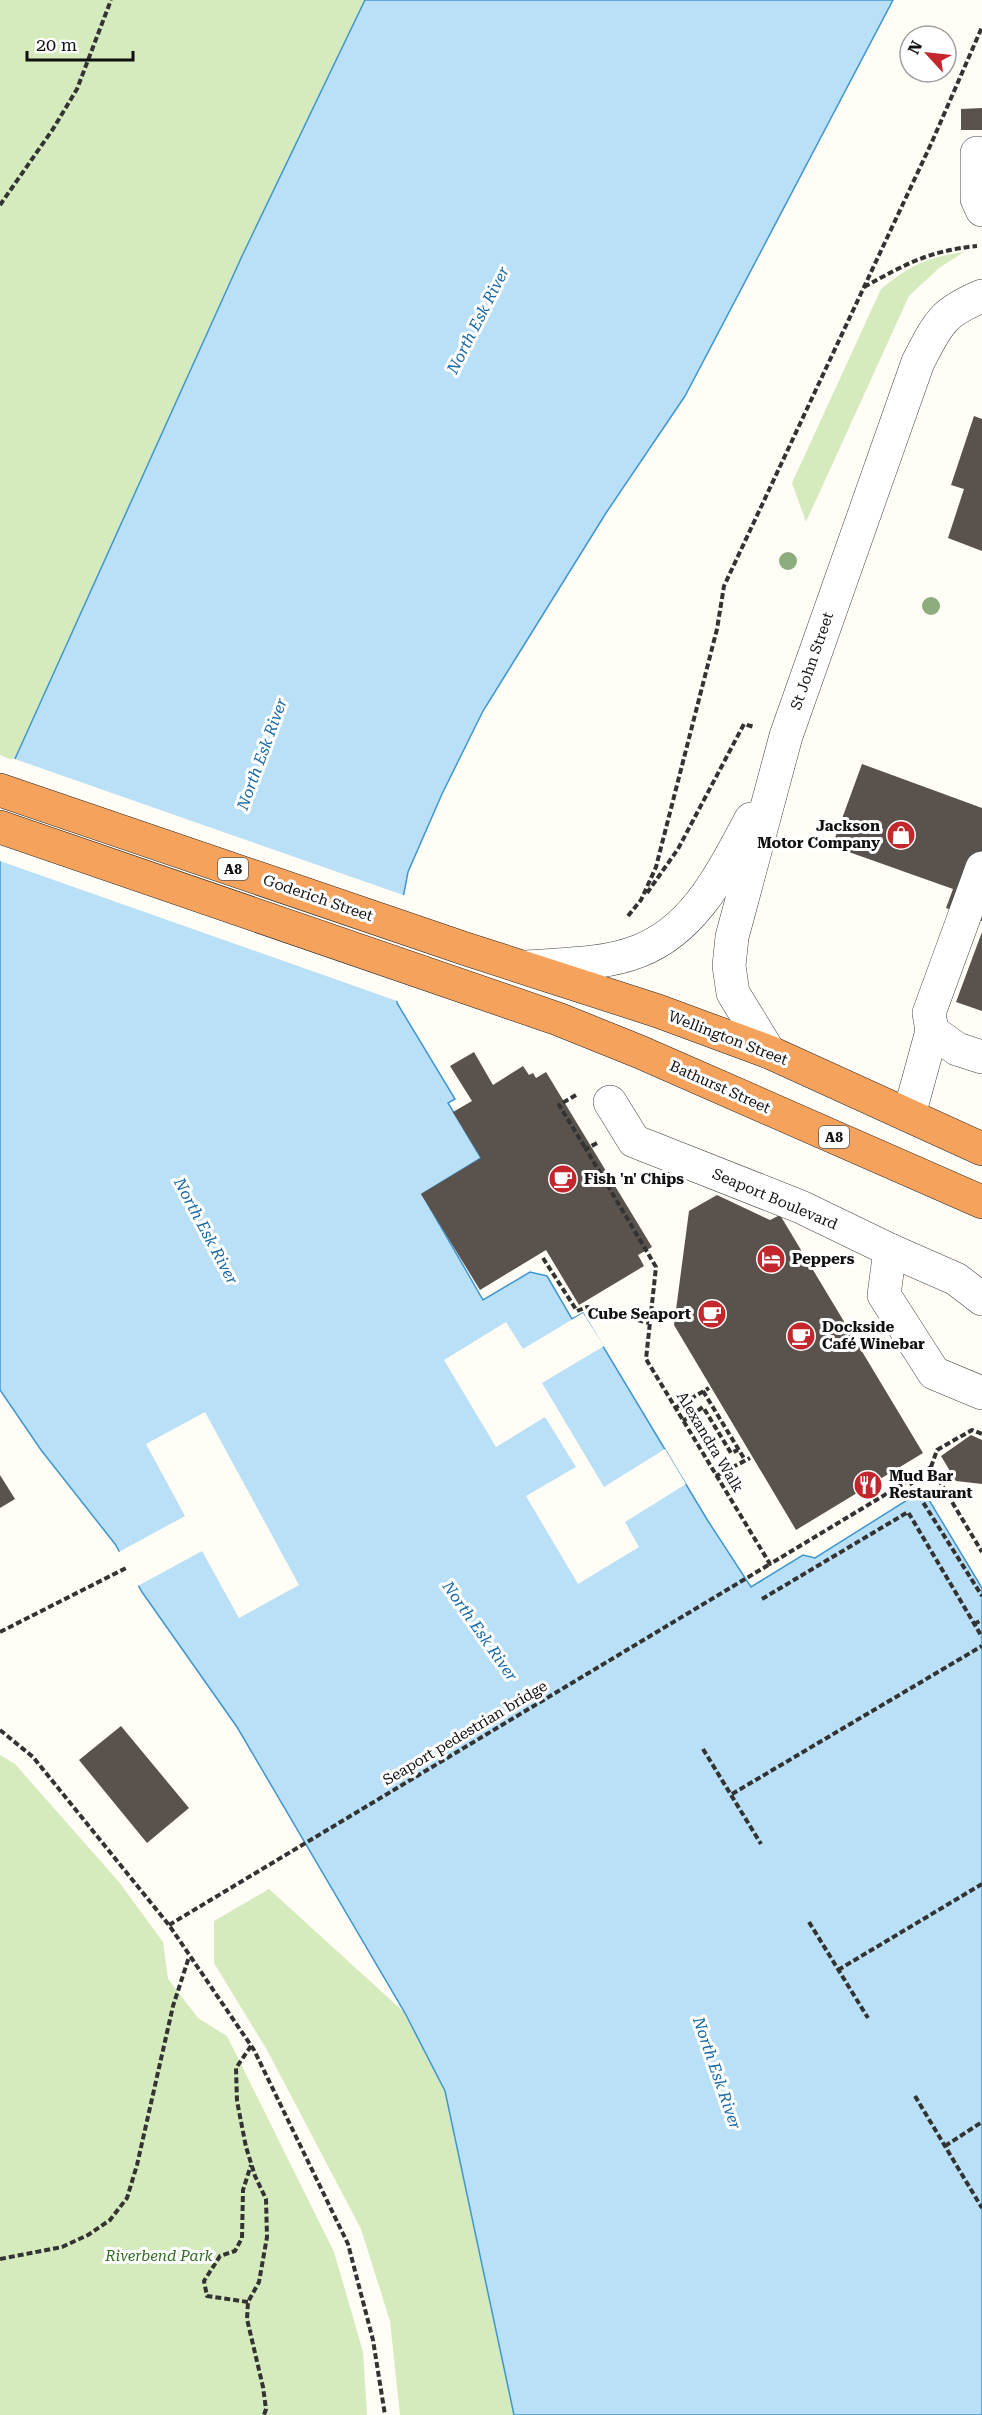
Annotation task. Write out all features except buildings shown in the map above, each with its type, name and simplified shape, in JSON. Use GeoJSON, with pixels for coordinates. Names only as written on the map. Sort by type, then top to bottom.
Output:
{"type":"FeatureCollection","features":[{"type":"Feature","properties":{"kind":"highway","name":"Goderich Street"},"geometry":{"type":"LineString","coordinates":[[0,789],[466,949]]}},
{"type":"Feature","properties":{"kind":"highway","name":"Bathurst Street"},"geometry":{"type":"LineString","coordinates":[[0,828],[558,1019],[640,1052],[982,1202]]}},
{"type":"Feature","properties":{"kind":"highway","name":"Wellington Street"},"geometry":{"type":"LineString","coordinates":[[466,949],[658,1011],[769,1052],[982,1149]]}},
{"type":"Feature","properties":{"kind":"street"},"geometry":{"type":"LineString","coordinates":[[976,153],[977,199],[982,210]]}},
{"type":"Feature","properties":{"kind":"street","name":"St John Street"},"geometry":{"type":"LineString","coordinates":[[769,1052],[733,993],[729,966],[732,937],[773,780],[786,736],[918,362],[936,327],[954,308],[982,296]]}},
{"type":"Feature","properties":{"kind":"street"},"geometry":{"type":"LineString","coordinates":[[526,967],[618,957],[639,951],[666,937],[701,904],[773,780]]}},
{"type":"Feature","properties":{"kind":"street"},"geometry":{"type":"LineString","coordinates":[[909,1115],[932,1030],[929,1013],[982,868]]}},
{"type":"Feature","properties":{"kind":"street"},"geometry":{"type":"LineString","coordinates":[[932,1030],[957,1049],[982,1057]]}},
{"type":"Feature","properties":{"kind":"street","name":"Seaport Boulevard"},"geometry":{"type":"LineString","coordinates":[[615,1110],[634,1141],[801,1207],[956,1279],[982,1299]]}},
{"type":"Feature","properties":{"kind":"street"},"geometry":{"type":"LineString","coordinates":[[890,1250],[884,1296],[934,1372],[982,1393]]}},
{"type":"Feature","properties":{"kind":"path"},"geometry":{"type":"LineString","coordinates":[[0,205],[77,89],[111,0]]}},
{"type":"Feature","properties":{"kind":"path"},"geometry":{"type":"LineString","coordinates":[[641,900],[659,855],[717,629],[724,586],[864,288],[982,27]]}},
{"type":"Feature","properties":{"kind":"path"},"geometry":{"type":"LineString","coordinates":[[864,288],[919,258],[945,249],[982,245]]}},
{"type":"Feature","properties":{"kind":"path"},"geometry":{"type":"LineString","coordinates":[[624,920],[678,849],[744,724],[786,736]]}},
{"type":"Feature","properties":{"kind":"path","name":"Alexandra Walk"},"geometry":{"type":"LineString","coordinates":[[615,1110],[612,1134],[586,1149],[656,1267],[646,1359],[770,1564]]}},
{"type":"Feature","properties":{"kind":"path"},"geometry":{"type":"LineString","coordinates":[[543,1258],[577,1311],[587,1307],[649,1323]]}},
{"type":"Feature","properties":{"kind":"path"},"geometry":{"type":"LineString","coordinates":[[675,1408],[709,1388]]}},
{"type":"Feature","properties":{"kind":"path"},"geometry":{"type":"LineString","coordinates":[[703,1391],[745,1460]]}},
{"type":"Feature","properties":{"kind":"path"},"geometry":{"type":"LineString","coordinates":[[683,1421],[703,1407],[731,1453],[738,1450]]}},
{"type":"Feature","properties":{"kind":"path"},"geometry":{"type":"LineString","coordinates":[[770,1564],[931,1467],[937,1450],[972,1430],[982,1434]]}},
{"type":"Feature","properties":{"kind":"path"},"geometry":{"type":"LineString","coordinates":[[716,1476],[750,1458]]}},
{"type":"Feature","properties":{"kind":"path"},"geometry":{"type":"LineString","coordinates":[[931,1467],[982,1552]]}},
{"type":"Feature","properties":{"kind":"path"},"geometry":{"type":"LineString","coordinates":[[909,1480],[982,1596]]}},
{"type":"Feature","properties":{"kind":"path"},"geometry":{"type":"LineString","coordinates":[[762,1599],[908,1512],[982,1637]]}},
{"type":"Feature","properties":{"kind":"path","name":"Seaport pedestrian bridge"},"geometry":{"type":"LineString","coordinates":[[169,1925],[770,1564]]}},
{"type":"Feature","properties":{"kind":"path"},"geometry":{"type":"LineString","coordinates":[[0,1632],[128,1568]]}},
{"type":"Feature","properties":{"kind":"path"},"geometry":{"type":"LineString","coordinates":[[975,1624],[982,1620]]}},
{"type":"Feature","properties":{"kind":"path"},"geometry":{"type":"LineString","coordinates":[[732,1794],[982,1646]]}},
{"type":"Feature","properties":{"kind":"path"},"geometry":{"type":"LineString","coordinates":[[0,1730],[33,1757],[169,1925],[251,2046],[348,2244],[373,2340],[385,2415]]}},
{"type":"Feature","properties":{"kind":"path"},"geometry":{"type":"LineString","coordinates":[[703,1749],[761,1844]]}},
{"type":"Feature","properties":{"kind":"path"},"geometry":{"type":"LineString","coordinates":[[838,1970],[982,1884]]}},
{"type":"Feature","properties":{"kind":"path"},"geometry":{"type":"LineString","coordinates":[[809,1922],[868,2018]]}},
{"type":"Feature","properties":{"kind":"path"},"geometry":{"type":"LineString","coordinates":[[0,2259],[62,2247],[88,2235],[110,2220],[127,2198],[137,2165],[173,2006],[190,1956]]}},
{"type":"Feature","properties":{"kind":"path"},"geometry":{"type":"LineString","coordinates":[[251,2046],[236,2068],[237,2101],[251,2164],[266,2199],[267,2237],[259,2282],[248,2302],[247,2319],[263,2387],[266,2409],[264,2415]]}},
{"type":"Feature","properties":{"kind":"path"},"geometry":{"type":"LineString","coordinates":[[915,2096],[982,2208]]}},
{"type":"Feature","properties":{"kind":"path"},"geometry":{"type":"LineString","coordinates":[[945,2146],[982,2122]]}},
{"type":"Feature","properties":{"kind":"path"},"geometry":{"type":"LineString","coordinates":[[248,2302],[207,2296],[204,2281],[220,2256],[235,2251],[242,2238],[243,2190],[251,2164]]}},
{"type":"Feature","properties":{"kind":"green space"},"geometry":{"type":"Polygon","coordinates":[[[0,0],[365,0],[242,256],[14,761],[0,755],[0,0]]]}},
{"type":"Feature","properties":{"kind":"green space"},"geometry":{"type":"Polygon","coordinates":[[[964,252],[939,268],[909,296],[806,522],[792,483],[881,289],[919,264],[964,252]]]}},
{"type":"Feature","properties":{"kind":"green space","name":"Riverbend Park"},"geometry":{"type":"Polygon","coordinates":[[[0,1755],[15,1764],[119,1882],[163,1942],[168,1979],[198,2018],[227,2036],[334,2252],[363,2352],[367,2415],[0,2415],[0,1755]]]}},
{"type":"Feature","properties":{"kind":"green space"},"geometry":{"type":"Polygon","coordinates":[[[269,1889],[405,2013],[445,2091],[514,2415],[400,2415],[390,2321],[361,2229],[267,2050],[214,1963],[214,1921],[269,1889]]]}},
{"type":"Feature","properties":{"kind":"water","name":"North Esk River"},"geometry":{"type":"Polygon","coordinates":[[[365,0],[893,0],[685,396],[606,513],[483,711],[442,794],[408,872],[393,950],[397,1003],[455,1099],[448,1103],[481,1158],[422,1194],[483,1300],[530,1272],[547,1276],[572,1319],[583,1313],[708,1521],[751,1587],[803,1555],[815,1558],[923,1490],[982,1588],[982,2415],[514,2415],[445,2091],[405,2013],[237,1727],[142,1592],[115,1544],[41,1450],[0,1390],[0,788],[242,256],[365,0]]]}},
{"type":"Feature","properties":{"kind":"pier"},"geometry":{"type":"Polygon","coordinates":[[[12,758],[406,896],[396,950],[400,1002],[0,861],[0,781],[12,758]]]}},
{"type":"Feature","properties":{"kind":"pier"},"geometry":{"type":"Polygon","coordinates":[[[583,1313],[604,1346],[542,1383],[604,1487],[665,1449],[686,1484],[625,1522],[639,1547],[578,1584],[526,1496],[576,1467],[545,1417],[496,1447],[444,1360],[506,1322],[523,1349],[583,1313]]]}},
{"type":"Feature","properties":{"kind":"pier"},"geometry":{"type":"Polygon","coordinates":[[[205,1412],[299,1585],[239,1618],[202,1551],[136,1587],[117,1553],[185,1516],[146,1444],[205,1412]]]}},
{"type":"Feature","properties":{"kind":"place","name":"Jackson Motor Company"},"geometry":{"type":"Point","coordinates":[901,835]}},
{"type":"Feature","properties":{"kind":"place","name":"Fish 'n' Chips"},"geometry":{"type":"Point","coordinates":[563,1179]}},
{"type":"Feature","properties":{"kind":"place","name":"Peppers"},"geometry":{"type":"Point","coordinates":[771,1259]}},
{"type":"Feature","properties":{"kind":"place","name":"Cube Seaport"},"geometry":{"type":"Point","coordinates":[712,1314]}},
{"type":"Feature","properties":{"kind":"place","name":"Dockside Café Winebar"},"geometry":{"type":"Point","coordinates":[801,1336]}},
{"type":"Feature","properties":{"kind":"place","name":"Mud Bar Restaurant"},"geometry":{"type":"Point","coordinates":[868,1485]}}]}
